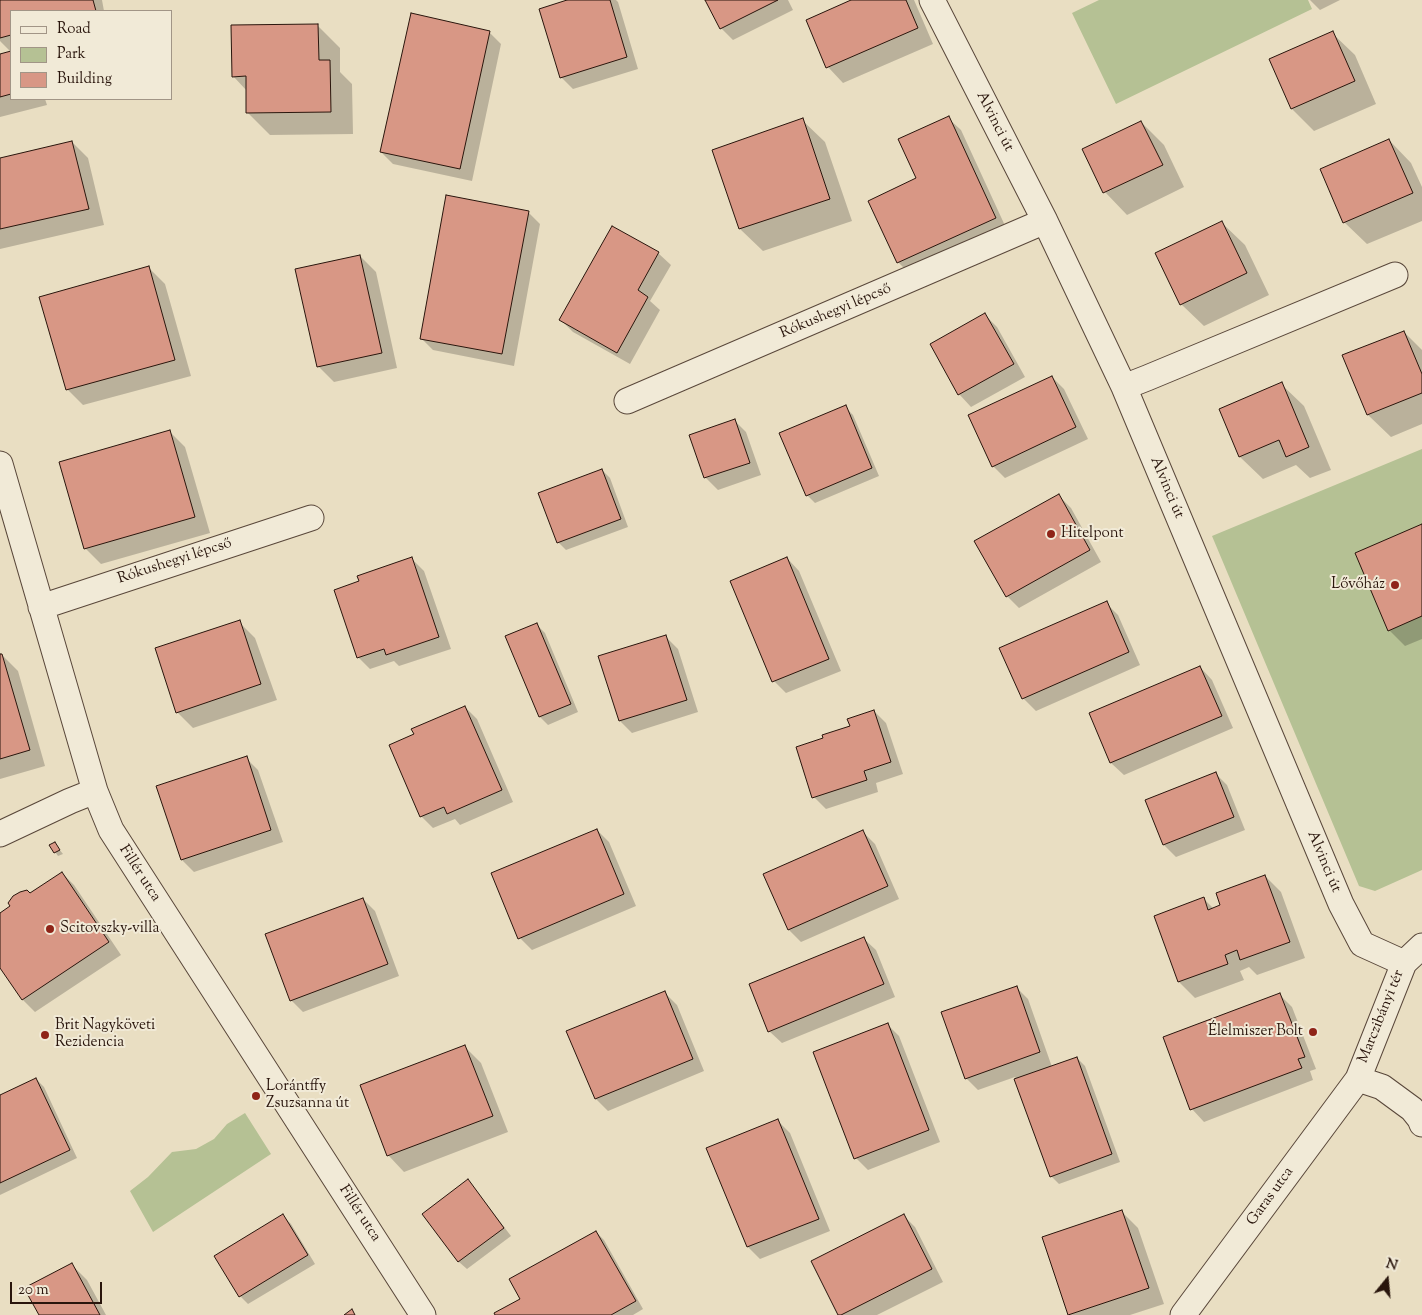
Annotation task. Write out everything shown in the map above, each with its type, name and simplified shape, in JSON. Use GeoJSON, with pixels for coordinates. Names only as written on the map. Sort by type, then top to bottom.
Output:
{"type":"FeatureCollection","features":[{"type":"Feature","properties":{"kind":"street","name":"Alvinci út"},"geometry":{"type":"LineString","coordinates":[[932,0],[1045,221],[1124,387],[1341,904],[1362,944],[1413,959]]}},
{"type":"Feature","properties":{"kind":"street","name":"Rókushegyi lépcső"},"geometry":{"type":"LineString","coordinates":[[627,401],[1045,221]]}},
{"type":"Feature","properties":{"kind":"street"},"geometry":{"type":"LineString","coordinates":[[1124,387],[1395,275]]}},
{"type":"Feature","properties":{"kind":"street","name":"Fillér utca"},"geometry":{"type":"LineString","coordinates":[[0,464],[95,791],[111,830],[423,1315]]}},
{"type":"Feature","properties":{"kind":"street","name":"Rókushegyi lépcső"},"geometry":{"type":"LineString","coordinates":[[41,607],[311,518]]}},
{"type":"Feature","properties":{"kind":"street"},"geometry":{"type":"LineString","coordinates":[[0,834],[95,791]]}},
{"type":"Feature","properties":{"kind":"street","name":"Marczibányi tér"},"geometry":{"type":"LineString","coordinates":[[1422,946],[1413,959],[1358,1079],[1382,1087],[1412,1109],[1422,1124]]}},
{"type":"Feature","properties":{"kind":"street","name":"Garas utca"},"geometry":{"type":"LineString","coordinates":[[1184,1315],[1358,1079]]}},
{"type":"Feature","properties":{"kind":"green space"},"geometry":{"type":"Polygon","coordinates":[[[1099,0],[1308,0],[1312,9],[1116,104],[1072,13],[1099,0]]]}},
{"type":"Feature","properties":{"kind":"green space"},"geometry":{"type":"Polygon","coordinates":[[[1422,449],[1422,870],[1375,891],[1359,886],[1212,536],[1422,449]]]}},
{"type":"Feature","properties":{"kind":"green space"},"geometry":{"type":"Polygon","coordinates":[[[245,1113],[271,1154],[153,1232],[130,1191],[148,1177],[172,1152],[196,1149],[214,1139],[227,1124],[245,1113]]]}},
{"type":"Feature","properties":{"kind":"building"},"geometry":{"type":"Polygon","coordinates":[[[0,0],[93,0],[96,10],[10,10],[10,35],[0,38],[0,0]]]}},
{"type":"Feature","properties":{"kind":"building"},"geometry":{"type":"Polygon","coordinates":[[[567,0],[610,0],[627,57],[560,78],[539,9],[567,0]]]}},
{"type":"Feature","properties":{"kind":"building"},"geometry":{"type":"Polygon","coordinates":[[[705,0],[778,0],[720,29],[705,0]]]}},
{"type":"Feature","properties":{"kind":"building"},"geometry":{"type":"Polygon","coordinates":[[[851,0],[906,0],[918,28],[826,68],[806,20],[851,0]]]}},
{"type":"Feature","properties":{"kind":"building"},"geometry":{"type":"Polygon","coordinates":[[[411,13],[490,31],[460,169],[380,152],[411,13]]]}},
{"type":"Feature","properties":{"kind":"building"},"geometry":{"type":"Polygon","coordinates":[[[318,24],[319,60],[330,60],[331,112],[246,113],[246,76],[232,77],[231,25],[318,24]]]}},
{"type":"Feature","properties":{"kind":"building"},"geometry":{"type":"Polygon","coordinates":[[[1333,31],[1355,81],[1291,109],[1269,59],[1333,31]]]}},
{"type":"Feature","properties":{"kind":"building"},"geometry":{"type":"Polygon","coordinates":[[[10,51],[10,94],[0,97],[0,54],[10,51]]]}},
{"type":"Feature","properties":{"kind":"building"},"geometry":{"type":"Polygon","coordinates":[[[949,116],[996,218],[897,263],[868,201],[916,178],[898,139],[949,116]]]}},
{"type":"Feature","properties":{"kind":"building"},"geometry":{"type":"Polygon","coordinates":[[[803,118],[830,199],[739,229],[712,150],[803,118]]]}},
{"type":"Feature","properties":{"kind":"building"},"geometry":{"type":"Polygon","coordinates":[[[1141,121],[1163,165],[1103,193],[1082,149],[1141,121]]]}},
{"type":"Feature","properties":{"kind":"building"},"geometry":{"type":"Polygon","coordinates":[[[1389,139],[1413,193],[1343,223],[1320,169],[1389,139]]]}},
{"type":"Feature","properties":{"kind":"building"},"geometry":{"type":"Polygon","coordinates":[[[72,141],[89,209],[0,229],[0,158],[72,141]]]}},
{"type":"Feature","properties":{"kind":"building"},"geometry":{"type":"Polygon","coordinates":[[[446,195],[529,211],[502,354],[420,339],[446,195]]]}},
{"type":"Feature","properties":{"kind":"building"},"geometry":{"type":"Polygon","coordinates":[[[1222,221],[1247,273],[1180,305],[1155,253],[1222,221]]]}},
{"type":"Feature","properties":{"kind":"building"},"geometry":{"type":"Polygon","coordinates":[[[612,226],[659,252],[638,290],[648,297],[617,353],[559,320],[612,226]]]}},
{"type":"Feature","properties":{"kind":"building"},"geometry":{"type":"Polygon","coordinates":[[[360,255],[382,353],[317,367],[295,269],[360,255]]]}},
{"type":"Feature","properties":{"kind":"building"},"geometry":{"type":"Polygon","coordinates":[[[149,266],[175,360],[66,390],[39,297],[149,266]]]}},
{"type":"Feature","properties":{"kind":"building"},"geometry":{"type":"Polygon","coordinates":[[[985,313],[1014,364],[958,395],[930,344],[985,313]]]}},
{"type":"Feature","properties":{"kind":"building"},"geometry":{"type":"Polygon","coordinates":[[[1404,331],[1422,374],[1422,393],[1367,415],[1342,355],[1404,331]]]}},
{"type":"Feature","properties":{"kind":"building"},"geometry":{"type":"Polygon","coordinates":[[[1052,376],[1076,427],[992,467],[968,415],[1052,376]]]}},
{"type":"Feature","properties":{"kind":"building"},"geometry":{"type":"Polygon","coordinates":[[[1282,382],[1309,447],[1286,457],[1279,440],[1239,457],[1219,409],[1282,382]]]}},
{"type":"Feature","properties":{"kind":"building"},"geometry":{"type":"Polygon","coordinates":[[[846,405],[872,468],[806,496],[779,433],[846,405]]]}},
{"type":"Feature","properties":{"kind":"building"},"geometry":{"type":"Polygon","coordinates":[[[735,419],[750,463],[704,478],[689,435],[735,419]]]}},
{"type":"Feature","properties":{"kind":"building"},"geometry":{"type":"Polygon","coordinates":[[[170,430],[195,517],[84,549],[59,462],[170,430]]]}},
{"type":"Feature","properties":{"kind":"building"},"geometry":{"type":"Polygon","coordinates":[[[602,469],[621,519],[557,543],[538,493],[602,469]]]}},
{"type":"Feature","properties":{"kind":"building"},"geometry":{"type":"Polygon","coordinates":[[[1059,494],[1090,550],[1006,597],[974,541],[1059,494]]]}},
{"type":"Feature","properties":{"kind":"building","name":"Lővőház"},"geometry":{"type":"Polygon","coordinates":[[[1422,524],[1422,616],[1388,631],[1355,553],[1422,524]]]}},
{"type":"Feature","properties":{"kind":"building"},"geometry":{"type":"Polygon","coordinates":[[[412,557],[439,637],[386,655],[384,649],[357,658],[334,590],[359,581],[357,576],[412,557]]]}},
{"type":"Feature","properties":{"kind":"building"},"geometry":{"type":"Polygon","coordinates":[[[787,557],[829,659],[772,682],[730,581],[787,557]]]}},
{"type":"Feature","properties":{"kind":"building"},"geometry":{"type":"Polygon","coordinates":[[[1107,601],[1129,652],[1022,699],[999,648],[1107,601]]]}},
{"type":"Feature","properties":{"kind":"building"},"geometry":{"type":"Polygon","coordinates":[[[240,620],[261,684],[176,713],[155,648],[240,620]]]}},
{"type":"Feature","properties":{"kind":"building"},"geometry":{"type":"Polygon","coordinates":[[[537,623],[571,704],[539,717],[505,636],[537,623]]]}},
{"type":"Feature","properties":{"kind":"building"},"geometry":{"type":"Polygon","coordinates":[[[666,635],[687,700],[619,721],[598,656],[666,635]]]}},
{"type":"Feature","properties":{"kind":"building"},"geometry":{"type":"Polygon","coordinates":[[[0,654],[2,654],[30,750],[0,759],[0,654]]]}},
{"type":"Feature","properties":{"kind":"building"},"geometry":{"type":"Polygon","coordinates":[[[1200,666],[1222,716],[1110,763],[1089,713],[1200,666]]]}},
{"type":"Feature","properties":{"kind":"building"},"geometry":{"type":"Polygon","coordinates":[[[465,706],[502,790],[447,814],[444,807],[420,817],[389,745],[414,734],[411,729],[465,706]]]}},
{"type":"Feature","properties":{"kind":"building"},"geometry":{"type":"Polygon","coordinates":[[[874,710],[891,762],[864,771],[867,780],[812,798],[796,747],[823,738],[822,735],[850,726],[847,719],[874,710]]]}},
{"type":"Feature","properties":{"kind":"building"},"geometry":{"type":"Polygon","coordinates":[[[247,756],[271,830],[181,860],[156,786],[247,756]]]}},
{"type":"Feature","properties":{"kind":"building"},"geometry":{"type":"Polygon","coordinates":[[[1216,772],[1234,817],[1163,845],[1145,800],[1216,772]]]}},
{"type":"Feature","properties":{"kind":"building"},"geometry":{"type":"Polygon","coordinates":[[[597,829],[624,894],[518,939],[491,873],[597,829]]]}},
{"type":"Feature","properties":{"kind":"building"},"geometry":{"type":"Polygon","coordinates":[[[863,830],[888,886],[788,930],[763,874],[863,830]]]}},
{"type":"Feature","properties":{"kind":"building"},"geometry":{"type":"Polygon","coordinates":[[[55,842],[60,850],[54,853],[49,845],[55,842]]]}},
{"type":"Feature","properties":{"kind":"building","name":"Scitovszky-villa"},"geometry":{"type":"Polygon","coordinates":[[[62,872],[109,942],[22,1000],[0,968],[0,913],[10,906],[8,903],[13,896],[27,890],[30,893],[62,872]]]}},
{"type":"Feature","properties":{"kind":"building"},"geometry":{"type":"Polygon","coordinates":[[[1265,875],[1290,942],[1240,960],[1237,950],[1225,955],[1228,964],[1178,982],[1154,916],[1204,897],[1208,910],[1220,905],[1216,893],[1265,875]]]}},
{"type":"Feature","properties":{"kind":"building"},"geometry":{"type":"Polygon","coordinates":[[[363,898],[388,964],[290,1001],[265,934],[363,898]]]}},
{"type":"Feature","properties":{"kind":"building"},"geometry":{"type":"Polygon","coordinates":[[[864,937],[884,984],[768,1032],[749,984],[864,937]]]}},
{"type":"Feature","properties":{"kind":"building"},"geometry":{"type":"Polygon","coordinates":[[[1017,986],[1040,1052],[965,1079],[941,1012],[1017,986]]]}},
{"type":"Feature","properties":{"kind":"building"},"geometry":{"type":"Polygon","coordinates":[[[665,991],[693,1059],[595,1099],[566,1031],[665,991]]]}},
{"type":"Feature","properties":{"kind":"building"},"geometry":{"type":"Polygon","coordinates":[[[1280,993],[1305,1057],[1298,1059],[1302,1068],[1190,1110],[1163,1037],[1280,993]]]}},
{"type":"Feature","properties":{"kind":"building"},"geometry":{"type":"Polygon","coordinates":[[[888,1023],[929,1130],[854,1159],[813,1052],[888,1023]]]}},
{"type":"Feature","properties":{"kind":"building"},"geometry":{"type":"Polygon","coordinates":[[[465,1045],[493,1116],[387,1156],[360,1085],[465,1045]]]}},
{"type":"Feature","properties":{"kind":"building"},"geometry":{"type":"Polygon","coordinates":[[[1077,1057],[1112,1154],[1050,1177],[1014,1079],[1077,1057]]]}},
{"type":"Feature","properties":{"kind":"building"},"geometry":{"type":"Polygon","coordinates":[[[36,1078],[70,1150],[0,1183],[0,1095],[36,1078]]]}},
{"type":"Feature","properties":{"kind":"building"},"geometry":{"type":"Polygon","coordinates":[[[778,1119],[819,1219],[747,1247],[706,1148],[778,1119]]]}},
{"type":"Feature","properties":{"kind":"building"},"geometry":{"type":"Polygon","coordinates":[[[468,1179],[504,1228],[458,1262],[422,1214],[468,1179]]]}},
{"type":"Feature","properties":{"kind":"building"},"geometry":{"type":"Polygon","coordinates":[[[1122,1210],[1149,1288],[1068,1315],[1042,1237],[1122,1210]]]}},
{"type":"Feature","properties":{"kind":"building"},"geometry":{"type":"Polygon","coordinates":[[[283,1214],[308,1255],[239,1297],[214,1256],[283,1214]]]}},
{"type":"Feature","properties":{"kind":"building"},"geometry":{"type":"Polygon","coordinates":[[[904,1214],[932,1269],[838,1315],[811,1261],[904,1214]]]}},
{"type":"Feature","properties":{"kind":"building"},"geometry":{"type":"Polygon","coordinates":[[[596,1231],[636,1301],[611,1315],[495,1315],[494,1313],[520,1299],[509,1279],[596,1231]]]}},
{"type":"Feature","properties":{"kind":"building"},"geometry":{"type":"Polygon","coordinates":[[[72,1263],[100,1315],[39,1315],[24,1288],[72,1263]]]}},
{"type":"Feature","properties":{"kind":"building"},"geometry":{"type":"Polygon","coordinates":[[[352,1309],[355,1315],[344,1315],[352,1309]]]}},
{"type":"Feature","properties":{"kind":"place","name":"Hitelpont"},"geometry":{"type":"Point","coordinates":[1051,534]}},
{"type":"Feature","properties":{"kind":"place","name":"Lővőház"},"geometry":{"type":"Point","coordinates":[1395,585]}},
{"type":"Feature","properties":{"kind":"place","name":"Scitovszky-villa"},"geometry":{"type":"Point","coordinates":[50,929]}},
{"type":"Feature","properties":{"kind":"place","name":"Élelmiszer Bolt"},"geometry":{"type":"Point","coordinates":[1313,1032]}},
{"type":"Feature","properties":{"kind":"place","name":"Brit Nagyköveti Rezidencia"},"geometry":{"type":"Point","coordinates":[45,1035]}},
{"type":"Feature","properties":{"kind":"place","name":"Lorántffy Zsuzsanna út"},"geometry":{"type":"Point","coordinates":[256,1096]}}]}
